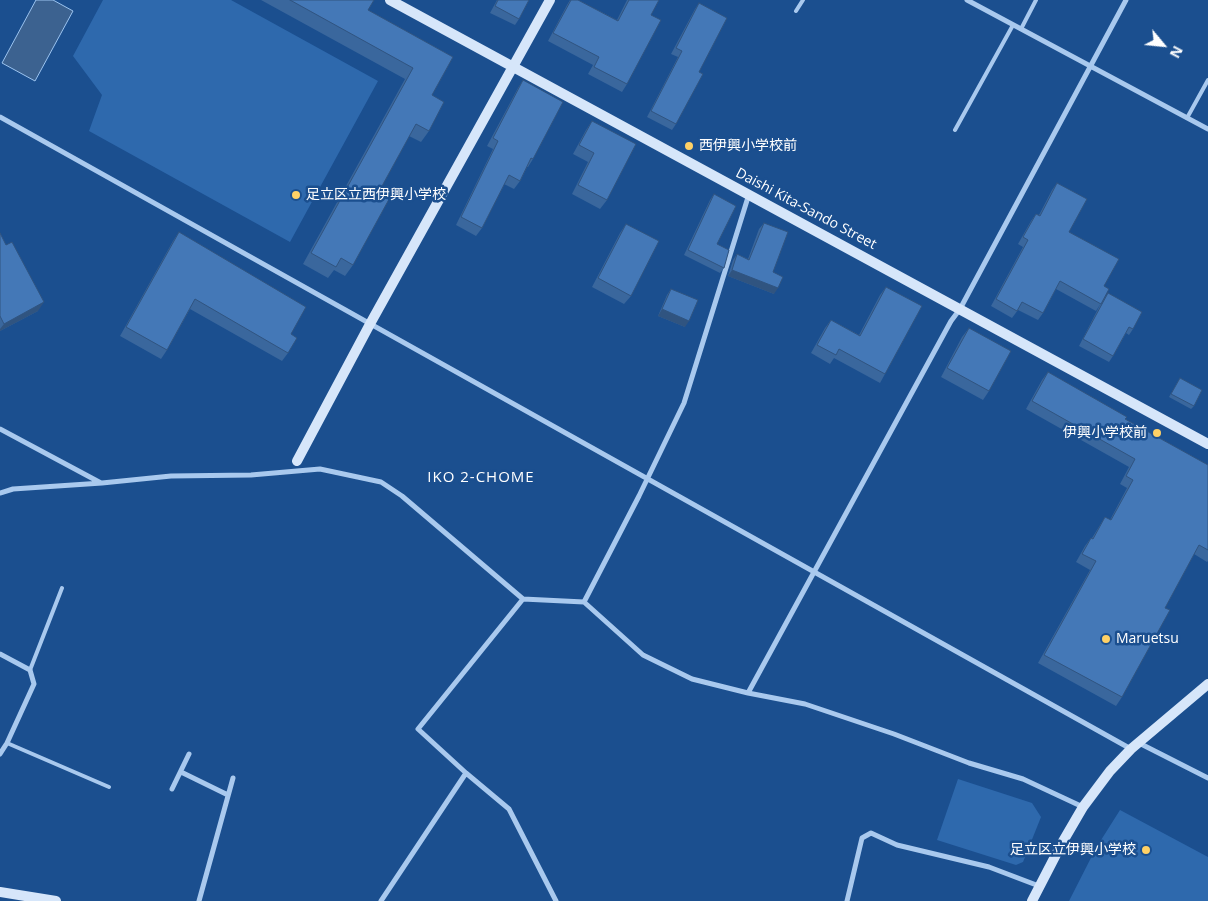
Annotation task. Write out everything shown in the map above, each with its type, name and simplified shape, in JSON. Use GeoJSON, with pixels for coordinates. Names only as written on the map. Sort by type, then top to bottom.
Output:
{"type":"FeatureCollection","features":[{"type":"Feature","properties":{"kind":"street","name":"Daishi Kita-Sando Street"},"geometry":{"type":"LineString","coordinates":[[390,0],[1208,444]]}},
{"type":"Feature","properties":{"kind":"street"},"geometry":{"type":"LineString","coordinates":[[295,466],[370,324],[550,0]]}},
{"type":"Feature","properties":{"kind":"street"},"geometry":{"type":"LineString","coordinates":[[967,0],[1208,129]]}},
{"type":"Feature","properties":{"kind":"street"},"geometry":{"type":"LineString","coordinates":[[748,693],[813,571],[951,321],[960,308],[1126,0]]}},
{"type":"Feature","properties":{"kind":"street"},"geometry":{"type":"LineString","coordinates":[[0,116],[813,571],[1134,746],[1208,778]]}},
{"type":"Feature","properties":{"kind":"street"},"geometry":{"type":"LineString","coordinates":[[584,602],[639,496],[684,403],[749,194]]}},
{"type":"Feature","properties":{"kind":"street"},"geometry":{"type":"LineString","coordinates":[[0,429],[102,483]]}},
{"type":"Feature","properties":{"kind":"street"},"geometry":{"type":"LineString","coordinates":[[0,492],[13,489],[171,476],[251,475],[295,466],[320,469],[381,482],[402,496],[523,599],[584,602],[643,655],[692,679],[748,693],[805,704],[894,734],[969,763],[1023,779],[1083,807]]}},
{"type":"Feature","properties":{"kind":"street"},"geometry":{"type":"LineString","coordinates":[[523,599],[418,729],[509,809],[556,901]]}},
{"type":"Feature","properties":{"kind":"street"},"geometry":{"type":"LineString","coordinates":[[0,654],[30,670],[34,684],[0,754]]}},
{"type":"Feature","properties":{"kind":"street"},"geometry":{"type":"LineString","coordinates":[[1032,901],[1083,807],[1110,772],[1134,746],[1208,684]]}},
{"type":"Feature","properties":{"kind":"street"},"geometry":{"type":"LineString","coordinates":[[172,789],[189,754]]}},
{"type":"Feature","properties":{"kind":"street"},"geometry":{"type":"LineString","coordinates":[[181,772],[228,796]]}},
{"type":"Feature","properties":{"kind":"street"},"geometry":{"type":"LineString","coordinates":[[381,901],[466,773]]}},
{"type":"Feature","properties":{"kind":"street"},"geometry":{"type":"LineString","coordinates":[[199,901],[233,778]]}},
{"type":"Feature","properties":{"kind":"street"},"geometry":{"type":"LineString","coordinates":[[847,901],[862,838],[871,833],[897,844],[989,867],[1039,886]]}},
{"type":"Feature","properties":{"kind":"street"},"geometry":{"type":"LineString","coordinates":[[0,892],[56,901]]}},
{"type":"Feature","properties":{"kind":"lane"},"geometry":{"type":"LineString","coordinates":[[796,12],[803,0]]}},
{"type":"Feature","properties":{"kind":"lane"},"geometry":{"type":"LineString","coordinates":[[1020,29],[1036,0]]}},
{"type":"Feature","properties":{"kind":"lane"},"geometry":{"type":"LineString","coordinates":[[955,130],[1013,25]]}},
{"type":"Feature","properties":{"kind":"lane"},"geometry":{"type":"LineString","coordinates":[[1187,118],[1208,80]]}},
{"type":"Feature","properties":{"kind":"lane"},"geometry":{"type":"LineString","coordinates":[[30,670],[62,588]]}},
{"type":"Feature","properties":{"kind":"lane"},"geometry":{"type":"LineString","coordinates":[[7,743],[109,787]]}},
{"type":"Feature","properties":{"kind":"shaded area"},"geometry":{"type":"Polygon","coordinates":[[[36,0],[53,0],[73,11],[35,81],[2,63],[36,0]]]}},
{"type":"Feature","properties":{"kind":"shaded area"},"geometry":{"type":"Polygon","coordinates":[[[103,0],[231,0],[378,81],[290,242],[89,131],[102,95],[73,56],[103,0]]]}},
{"type":"Feature","properties":{"kind":"shaded area"},"geometry":{"type":"Polygon","coordinates":[[[958,779],[1032,803],[1041,817],[1023,862],[1016,865],[937,840],[958,779]]]}},
{"type":"Feature","properties":{"kind":"shaded area","name":"足立区立伊興小学校"},"geometry":{"type":"Polygon","coordinates":[[[1120,810],[1208,857],[1208,901],[1069,901],[1096,848],[1120,810]]]}},
{"type":"Feature","properties":{"kind":"building"},"geometry":{"type":"Polygon","coordinates":[[[290,0],[374,0],[368,10],[453,57],[432,95],[444,102],[429,131],[416,124],[382,186],[393,192],[353,265],[341,258],[336,267],[311,253],[413,68],[290,0]]]}},
{"type":"Feature","properties":{"kind":"building"},"geometry":{"type":"Polygon","coordinates":[[[498,0],[529,0],[519,19],[495,6],[498,0]]]}},
{"type":"Feature","properties":{"kind":"building"},"geometry":{"type":"Polygon","coordinates":[[[571,0],[578,0],[618,21],[629,0],[659,0],[651,15],[661,20],[627,84],[594,67],[599,57],[553,33],[571,0]]]}},
{"type":"Feature","properties":{"kind":"building"},"geometry":{"type":"Polygon","coordinates":[[[699,3],[727,18],[699,72],[703,74],[676,124],[651,111],[682,51],[676,48],[699,3]]]}},
{"type":"Feature","properties":{"kind":"building"},"geometry":{"type":"Polygon","coordinates":[[[523,80],[563,102],[520,181],[509,175],[482,228],[461,217],[498,141],[493,138],[523,80]]]}},
{"type":"Feature","properties":{"kind":"building"},"geometry":{"type":"Polygon","coordinates":[[[592,121],[636,144],[607,200],[578,185],[594,153],[579,145],[592,121]]]}},
{"type":"Feature","properties":{"kind":"building"},"geometry":{"type":"Polygon","coordinates":[[[1057,183],[1087,199],[1069,232],[1119,259],[1104,286],[1109,289],[1101,304],[1060,281],[1043,313],[1022,302],[1017,311],[996,299],[1028,240],[1023,237],[1036,214],[1040,216],[1057,183]]]}},
{"type":"Feature","properties":{"kind":"building"},"geometry":{"type":"Polygon","coordinates":[[[714,194],[736,206],[717,244],[729,250],[724,268],[688,250],[714,194]]]}},
{"type":"Feature","properties":{"kind":"building"},"geometry":{"type":"Polygon","coordinates":[[[764,223],[788,232],[773,272],[783,277],[778,288],[732,270],[737,254],[749,260],[764,223]]]}},
{"type":"Feature","properties":{"kind":"building"},"geometry":{"type":"Polygon","coordinates":[[[626,224],[659,241],[631,296],[598,278],[626,224]]]}},
{"type":"Feature","properties":{"kind":"building"},"geometry":{"type":"Polygon","coordinates":[[[179,232],[306,307],[291,334],[297,338],[288,353],[195,299],[167,350],[126,327],[179,232]]]}},
{"type":"Feature","properties":{"kind":"building"},"geometry":{"type":"Polygon","coordinates":[[[0,233],[6,245],[12,242],[44,302],[4,324],[0,316],[0,233]]]}},
{"type":"Feature","properties":{"kind":"building"},"geometry":{"type":"Polygon","coordinates":[[[886,287],[922,306],[885,374],[839,349],[836,355],[817,345],[831,320],[860,336],[886,287]]]}},
{"type":"Feature","properties":{"kind":"building"},"geometry":{"type":"Polygon","coordinates":[[[671,289],[698,300],[689,321],[662,309],[671,289]]]}},
{"type":"Feature","properties":{"kind":"building"},"geometry":{"type":"Polygon","coordinates":[[[1108,293],[1142,312],[1133,329],[1129,327],[1113,356],[1083,339],[1108,293]]]}},
{"type":"Feature","properties":{"kind":"building"},"geometry":{"type":"Polygon","coordinates":[[[969,328],[1011,351],[989,391],[947,368],[969,328]]]}},
{"type":"Feature","properties":{"kind":"building"},"geometry":{"type":"Polygon","coordinates":[[[1048,372],[1127,417],[1125,419],[1208,465],[1208,550],[1199,545],[1165,608],[1170,610],[1122,697],[1044,655],[1096,561],[1082,554],[1105,517],[1111,520],[1133,480],[1126,476],[1135,459],[1032,401],[1048,372]]]}},
{"type":"Feature","properties":{"kind":"building"},"geometry":{"type":"Polygon","coordinates":[[[1180,378],[1202,390],[1194,406],[1171,394],[1180,378]]]}},
{"type":"Feature","properties":{"kind":"place","name":"西伊興小学校前"},"geometry":{"type":"Point","coordinates":[689,146]}},
{"type":"Feature","properties":{"kind":"place","name":"足立区立西伊興小学校"},"geometry":{"type":"Point","coordinates":[296,195]}},
{"type":"Feature","properties":{"kind":"place","name":"伊興小学校前"},"geometry":{"type":"Point","coordinates":[1157,433]}},
{"type":"Feature","properties":{"kind":"place","name":"Maruetsu"},"geometry":{"type":"Point","coordinates":[1106,639]}},
{"type":"Feature","properties":{"kind":"place","name":"足立区立伊興小学校"},"geometry":{"type":"Point","coordinates":[1146,850]}},
{"type":"Feature","properties":{"kind":"district","name":"IKO 2-CHOME"},"geometry":{"type":"Point","coordinates":[481,478]}}]}
